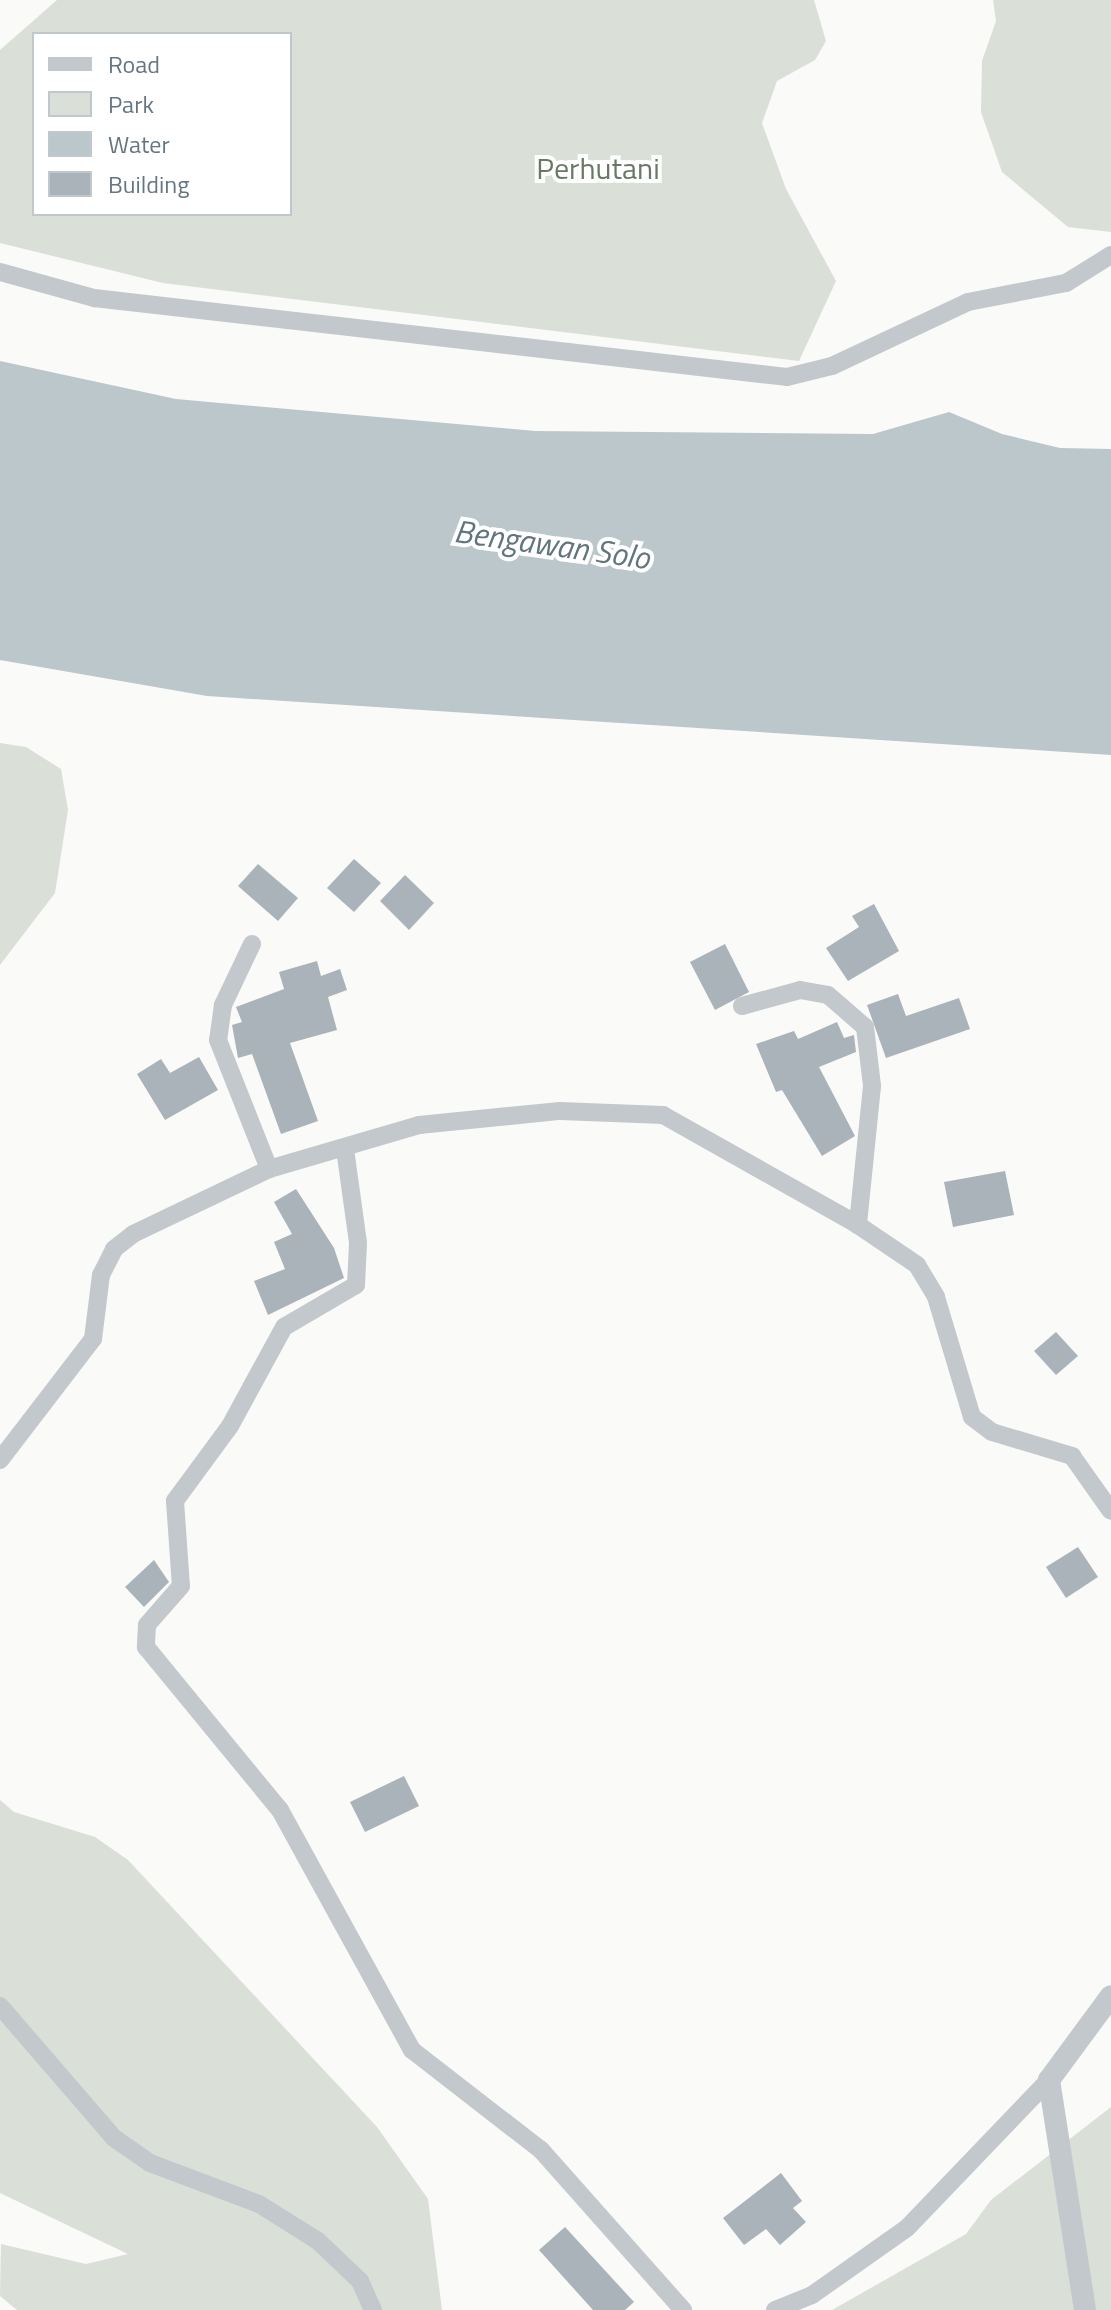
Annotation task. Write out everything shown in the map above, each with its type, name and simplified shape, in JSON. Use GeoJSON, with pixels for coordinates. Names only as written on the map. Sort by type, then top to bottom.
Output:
{"type":"FeatureCollection","features":[{"type":"Feature","properties":{"kind":"street"},"geometry":{"type":"LineString","coordinates":[[0,272],[94,298],[787,377],[832,366],[968,302],[1066,283],[1111,255]]}},
{"type":"Feature","properties":{"kind":"street"},"geometry":{"type":"LineString","coordinates":[[252,944],[223,1005],[218,1040],[269,1169]]}},
{"type":"Feature","properties":{"kind":"street"},"geometry":{"type":"LineString","coordinates":[[742,1006],[800,990],[828,995],[865,1027],[872,1086],[858,1225]]}},
{"type":"Feature","properties":{"kind":"street"},"geometry":{"type":"LineString","coordinates":[[0,1460],[93,1339],[101,1275],[114,1249],[133,1234],[269,1169],[419,1125],[560,1111],[663,1115],[858,1225],[917,1265],[936,1297],[972,1417],[992,1432],[1072,1456],[1111,1511]]}},
{"type":"Feature","properties":{"kind":"street"},"geometry":{"type":"LineString","coordinates":[[345,1149],[358,1243],[356,1285],[284,1327],[230,1426],[175,1501],[181,1586],[147,1625],[146,1647],[280,1810],[412,2050],[541,2150],[683,2310]]}},
{"type":"Feature","properties":{"kind":"street"},"geometry":{"type":"LineString","coordinates":[[775,2310],[812,2295],[907,2228],[1049,2080],[1111,1996]]}},
{"type":"Feature","properties":{"kind":"street"},"geometry":{"type":"LineString","coordinates":[[0,2006],[114,2138],[150,2163],[259,2204],[318,2241],[360,2281],[373,2310]]}},
{"type":"Feature","properties":{"kind":"street"},"geometry":{"type":"LineString","coordinates":[[1049,2080],[1085,2310]]}},
{"type":"Feature","properties":{"kind":"green space","name":"Perhutani"},"geometry":{"type":"Polygon","coordinates":[[[57,0],[814,0],[826,41],[815,60],[777,81],[762,123],[786,189],[836,281],[799,361],[163,283],[0,243],[0,50],[57,0]]]}},
{"type":"Feature","properties":{"kind":"green space"},"geometry":{"type":"Polygon","coordinates":[[[993,0],[1111,0],[1111,232],[1068,227],[1002,172],[981,112],[982,61],[996,21],[993,0]]]}},
{"type":"Feature","properties":{"kind":"green space"},"geometry":{"type":"Polygon","coordinates":[[[0,743],[26,747],[61,769],[68,810],[55,893],[0,965],[0,743]]]}},
{"type":"Feature","properties":{"kind":"green space"},"geometry":{"type":"Polygon","coordinates":[[[0,1800],[14,1812],[95,1837],[128,1860],[377,2127],[428,2199],[442,2310],[17,2310],[0,2296],[1,2244],[86,2264],[128,2254],[0,2193],[0,1800]]]}},
{"type":"Feature","properties":{"kind":"green space"},"geometry":{"type":"Polygon","coordinates":[[[1111,2107],[1111,2310],[832,2310],[966,2234],[991,2200],[1111,2107]]]}},
{"type":"Feature","properties":{"kind":"water","name":"Bengawan Solo"},"geometry":{"type":"Polygon","coordinates":[[[0,361],[176,399],[535,431],[873,434],[949,412],[1002,434],[1060,448],[1111,449],[1111,755],[207,696],[0,660],[0,361]]]}},
{"type":"Feature","properties":{"kind":"building"},"geometry":{"type":"Polygon","coordinates":[[[354,859],[381,883],[354,912],[327,888],[354,859]]]}},
{"type":"Feature","properties":{"kind":"building"},"geometry":{"type":"Polygon","coordinates":[[[258,864],[298,898],[278,921],[238,886],[258,864]]]}},
{"type":"Feature","properties":{"kind":"building"},"geometry":{"type":"Polygon","coordinates":[[[405,875],[434,903],[409,930],[380,901],[405,875]]]}},
{"type":"Feature","properties":{"kind":"building"},"geometry":{"type":"Polygon","coordinates":[[[874,904],[899,951],[848,981],[826,948],[859,927],[852,916],[874,904]]]}},
{"type":"Feature","properties":{"kind":"building"},"geometry":{"type":"Polygon","coordinates":[[[725,944],[749,992],[715,1010],[690,962],[725,944]]]}},
{"type":"Feature","properties":{"kind":"building"},"geometry":{"type":"Polygon","coordinates":[[[317,961],[321,976],[340,969],[347,990],[328,997],[337,1030],[290,1043],[318,1121],[281,1134],[252,1054],[238,1058],[232,1025],[242,1022],[236,1007],[284,989],[279,972],[317,961]]]}},
{"type":"Feature","properties":{"kind":"building"},"geometry":{"type":"Polygon","coordinates":[[[898,994],[906,1016],[959,998],[970,1029],[886,1058],[867,1005],[898,994]]]}},
{"type":"Feature","properties":{"kind":"building"},"geometry":{"type":"Polygon","coordinates":[[[837,1022],[844,1038],[854,1035],[856,1052],[819,1067],[855,1136],[822,1156],[782,1090],[776,1092],[756,1044],[794,1031],[798,1039],[837,1022]]]}},
{"type":"Feature","properties":{"kind":"building"},"geometry":{"type":"Polygon","coordinates":[[[199,1057],[218,1090],[165,1120],[137,1074],[161,1059],[170,1073],[199,1057]]]}},
{"type":"Feature","properties":{"kind":"building"},"geometry":{"type":"Polygon","coordinates":[[[1005,1171],[1014,1215],[953,1227],[944,1182],[1005,1171]]]}},
{"type":"Feature","properties":{"kind":"building"},"geometry":{"type":"Polygon","coordinates":[[[296,1189],[334,1248],[344,1278],[268,1315],[254,1281],[285,1269],[274,1242],[292,1234],[274,1202],[296,1189]]]}},
{"type":"Feature","properties":{"kind":"building"},"geometry":{"type":"Polygon","coordinates":[[[1056,1332],[1078,1356],[1056,1375],[1034,1351],[1056,1332]]]}},
{"type":"Feature","properties":{"kind":"building"},"geometry":{"type":"Polygon","coordinates":[[[1078,1547],[1098,1577],[1066,1598],[1046,1567],[1078,1547]]]}},
{"type":"Feature","properties":{"kind":"building"},"geometry":{"type":"Polygon","coordinates":[[[154,1560],[169,1582],[144,1607],[125,1587],[154,1560]]]}},
{"type":"Feature","properties":{"kind":"building"},"geometry":{"type":"Polygon","coordinates":[[[404,1776],[419,1806],[365,1832],[350,1802],[404,1776]]]}},
{"type":"Feature","properties":{"kind":"building"},"geometry":{"type":"Polygon","coordinates":[[[781,2173],[802,2201],[793,2208],[806,2222],[780,2245],[766,2229],[744,2245],[723,2218],[781,2173]]]}},
{"type":"Feature","properties":{"kind":"building"},"geometry":{"type":"Polygon","coordinates":[[[565,2227],[634,2302],[625,2310],[593,2310],[539,2250],[565,2227]]]}}]}
